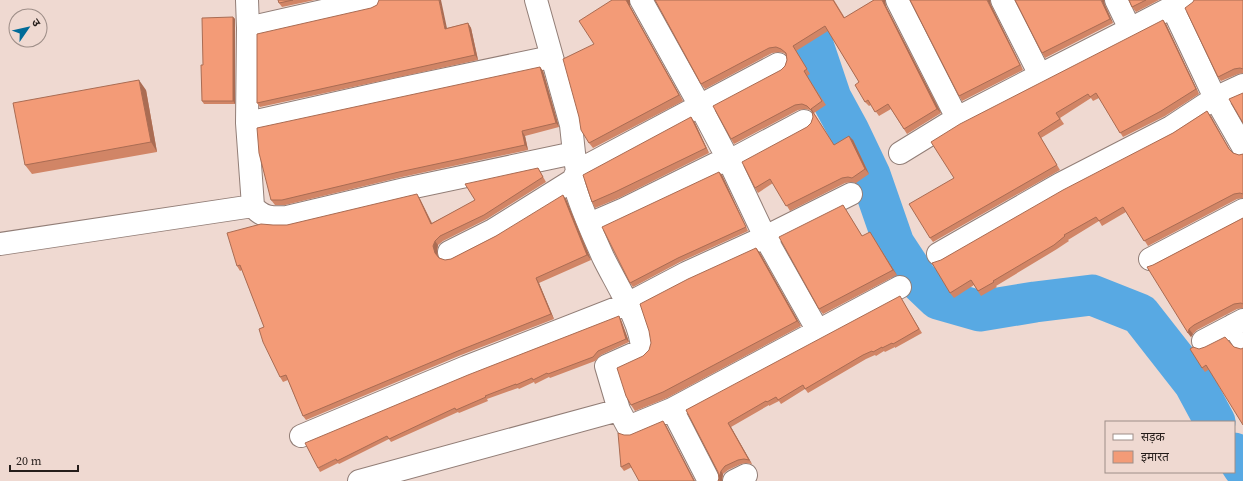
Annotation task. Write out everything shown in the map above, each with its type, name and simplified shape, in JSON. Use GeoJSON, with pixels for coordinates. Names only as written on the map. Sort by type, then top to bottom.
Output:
{"type":"FeatureCollection","features":[{"type":"Feature","properties":{"kind":"street"},"geometry":{"type":"LineString","coordinates":[[247,0],[247,123],[253,206],[262,216],[277,218],[287,217],[405,189],[574,168]]}},
{"type":"Feature","properties":{"kind":"street"},"geometry":{"type":"LineString","coordinates":[[248,28],[372,0]]}},
{"type":"Feature","properties":{"kind":"street"},"geometry":{"type":"LineString","coordinates":[[536,0],[571,125],[578,199],[603,257],[627,304],[642,341],[642,350],[606,366],[619,410],[628,427],[672,409],[900,287]]}},
{"type":"Feature","properties":{"kind":"street"},"geometry":{"type":"LineString","coordinates":[[641,0],[700,106],[729,161],[765,236],[818,331]]}},
{"type":"Feature","properties":{"kind":"street"},"geometry":{"type":"LineString","coordinates":[[897,0],[957,118]]}},
{"type":"Feature","properties":{"kind":"street"},"geometry":{"type":"LineString","coordinates":[[1002,0],[1040,75]]}},
{"type":"Feature","properties":{"kind":"street"},"geometry":{"type":"LineString","coordinates":[[1116,0],[1130,29]]}},
{"type":"Feature","properties":{"kind":"street"},"geometry":{"type":"LineString","coordinates":[[900,153],[957,118],[1179,3],[1215,98],[1243,147]]}},
{"type":"Feature","properties":{"kind":"street"},"geometry":{"type":"LineString","coordinates":[[247,123],[552,57]]}},
{"type":"Feature","properties":{"kind":"street"},"geometry":{"type":"LineString","coordinates":[[449,252],[493,230],[574,168],[700,106],[778,64]]}},
{"type":"Feature","properties":{"kind":"street"},"geometry":{"type":"LineString","coordinates":[[938,254],[1060,184],[1171,127],[1215,98],[1243,85]]}},
{"type":"Feature","properties":{"kind":"street"},"geometry":{"type":"LineString","coordinates":[[589,224],[624,210],[715,164],[729,161],[804,121]]}},
{"type":"Feature","properties":{"kind":"street"},"geometry":{"type":"LineString","coordinates":[[301,436],[466,367],[627,304],[686,273],[851,194]]}},
{"type":"Feature","properties":{"kind":"street"},"geometry":{"type":"LineString","coordinates":[[0,244],[253,206]]}},
{"type":"Feature","properties":{"kind":"street"},"geometry":{"type":"LineString","coordinates":[[1150,259],[1243,210]]}},
{"type":"Feature","properties":{"kind":"street"},"geometry":{"type":"LineString","coordinates":[[1203,341],[1240,329]]}},
{"type":"Feature","properties":{"kind":"street"},"geometry":{"type":"LineString","coordinates":[[672,409],[709,481]]}},
{"type":"Feature","properties":{"kind":"street"},"geometry":{"type":"LineString","coordinates":[[359,481],[619,410]]}},
{"type":"Feature","properties":{"kind":"building"},"geometry":{"type":"Polygon","coordinates":[[[278,0],[293,0],[279,3],[278,0]]]}},
{"type":"Feature","properties":{"kind":"building"},"geometry":{"type":"Polygon","coordinates":[[[379,0],[439,0],[445,29],[468,23],[475,55],[257,103],[257,34],[371,8],[377,5],[379,0]]]}},
{"type":"Feature","properties":{"kind":"building"},"geometry":{"type":"Polygon","coordinates":[[[612,0],[626,0],[679,95],[589,143],[581,130],[579,117],[563,59],[594,44],[579,21],[612,0]]]}},
{"type":"Feature","properties":{"kind":"building"},"geometry":{"type":"Polygon","coordinates":[[[655,0],[833,0],[844,18],[874,0],[882,0],[937,109],[904,129],[888,104],[875,112],[868,100],[865,102],[855,85],[859,82],[825,26],[793,46],[807,69],[804,71],[822,101],[811,109],[834,145],[849,136],[865,169],[852,178],[842,178],[786,206],[770,179],[755,188],[742,162],[807,127],[811,123],[813,117],[812,111],[807,106],[802,104],[795,105],[731,139],[713,106],[781,70],[785,66],[787,60],[786,53],[776,47],[769,48],[701,84],[655,0]]]}},
{"type":"Feature","properties":{"kind":"building"},"geometry":{"type":"Polygon","coordinates":[[[910,0],[987,0],[1020,65],[959,96],[910,0]]]}},
{"type":"Feature","properties":{"kind":"building"},"geometry":{"type":"Polygon","coordinates":[[[1015,0],[1101,0],[1110,19],[1042,53],[1015,0]]]}},
{"type":"Feature","properties":{"kind":"building"},"geometry":{"type":"Polygon","coordinates":[[[1129,0],[1146,0],[1132,7],[1129,0]]]}},
{"type":"Feature","properties":{"kind":"building"},"geometry":{"type":"Polygon","coordinates":[[[1194,0],[1243,0],[1243,69],[1234,69],[1218,77],[1185,8],[1194,0]]]}},
{"type":"Feature","properties":{"kind":"building"},"geometry":{"type":"Polygon","coordinates":[[[233,17],[233,101],[202,101],[202,18],[233,17]]]}},
{"type":"Feature","properties":{"kind":"building"},"geometry":{"type":"Polygon","coordinates":[[[1163,20],[1196,89],[1161,111],[1120,133],[1096,93],[1090,97],[1088,94],[1056,113],[1060,119],[1038,133],[1057,165],[930,238],[909,204],[954,178],[931,142],[960,124],[1163,20]]]}},
{"type":"Feature","properties":{"kind":"building"},"geometry":{"type":"Polygon","coordinates":[[[540,67],[556,123],[522,131],[525,145],[399,172],[282,200],[271,200],[259,153],[257,128],[540,67]]]}},
{"type":"Feature","properties":{"kind":"building"},"geometry":{"type":"Polygon","coordinates":[[[139,80],[151,142],[25,165],[13,103],[139,80]]]}},
{"type":"Feature","properties":{"kind":"building"},"geometry":{"type":"Polygon","coordinates":[[[1243,93],[1243,123],[1229,99],[1243,93]]]}},
{"type":"Feature","properties":{"kind":"building"},"geometry":{"type":"Polygon","coordinates":[[[1207,111],[1229,149],[1233,153],[1239,155],[1243,154],[1243,194],[1234,194],[1144,241],[1123,207],[1099,221],[1096,217],[1064,235],[1065,236],[1054,245],[978,291],[971,280],[950,293],[932,263],[941,260],[1063,190],[1173,133],[1207,111]]]}},
{"type":"Feature","properties":{"kind":"building"},"geometry":{"type":"Polygon","coordinates":[[[691,117],[706,148],[592,202],[583,175],[691,117]]]}},
{"type":"Feature","properties":{"kind":"building"},"geometry":{"type":"Polygon","coordinates":[[[538,168],[543,177],[484,215],[440,236],[435,241],[433,246],[435,253],[439,258],[445,260],[451,259],[496,236],[563,195],[587,255],[536,278],[551,314],[303,416],[286,375],[280,377],[263,342],[259,329],[264,327],[240,265],[237,266],[227,233],[261,224],[287,225],[417,194],[431,224],[475,200],[465,184],[538,168]]]}},
{"type":"Feature","properties":{"kind":"building"},"geometry":{"type":"Polygon","coordinates":[[[719,172],[746,227],[678,258],[630,283],[602,227],[719,172]]]}},
{"type":"Feature","properties":{"kind":"building"},"geometry":{"type":"Polygon","coordinates":[[[843,205],[862,236],[870,232],[893,270],[819,309],[779,237],[843,205]]]}},
{"type":"Feature","properties":{"kind":"building"},"geometry":{"type":"Polygon","coordinates":[[[1243,218],[1243,304],[1234,304],[1194,325],[1189,329],[1188,333],[1147,267],[1243,218]]]}},
{"type":"Feature","properties":{"kind":"building"},"geometry":{"type":"Polygon","coordinates":[[[756,248],[797,321],[663,392],[631,405],[626,396],[617,368],[643,356],[649,350],[651,343],[649,331],[640,304],[688,279],[756,248]]]}},
{"type":"Feature","properties":{"kind":"building"},"geometry":{"type":"Polygon","coordinates":[[[900,296],[919,329],[893,344],[892,343],[863,355],[805,389],[803,385],[778,400],[776,397],[767,402],[766,401],[728,423],[749,460],[738,460],[725,466],[719,477],[720,481],[718,481],[718,472],[686,410],[900,296]]]}},
{"type":"Feature","properties":{"kind":"building"},"geometry":{"type":"Polygon","coordinates":[[[619,316],[626,339],[598,351],[593,357],[548,374],[547,373],[533,380],[532,378],[516,384],[485,396],[486,397],[456,410],[455,408],[389,439],[387,436],[337,461],[336,459],[318,468],[305,443],[468,375],[619,316]]]}},
{"type":"Feature","properties":{"kind":"building"},"geometry":{"type":"Polygon","coordinates":[[[1225,337],[1234,347],[1241,349],[1243,348],[1243,425],[1206,365],[1202,368],[1190,349],[1193,347],[1199,349],[1205,347],[1225,337]]]}},
{"type":"Feature","properties":{"kind":"building"},"geometry":{"type":"Polygon","coordinates":[[[663,421],[694,481],[639,481],[629,463],[621,467],[618,433],[630,435],[663,421]]]}},
{"type":"Feature","properties":{"kind":"waterway"},"geometry":{"type":"LineString","coordinates":[[798,0],[831,98],[870,175],[894,244],[917,279],[938,299],[980,311],[1092,295],[1140,314],[1194,383],[1214,421]]}},
{"type":"Feature","properties":{"kind":"waterway"},"geometry":{"type":"LineString","coordinates":[[1235,455],[1243,467]]}}]}
